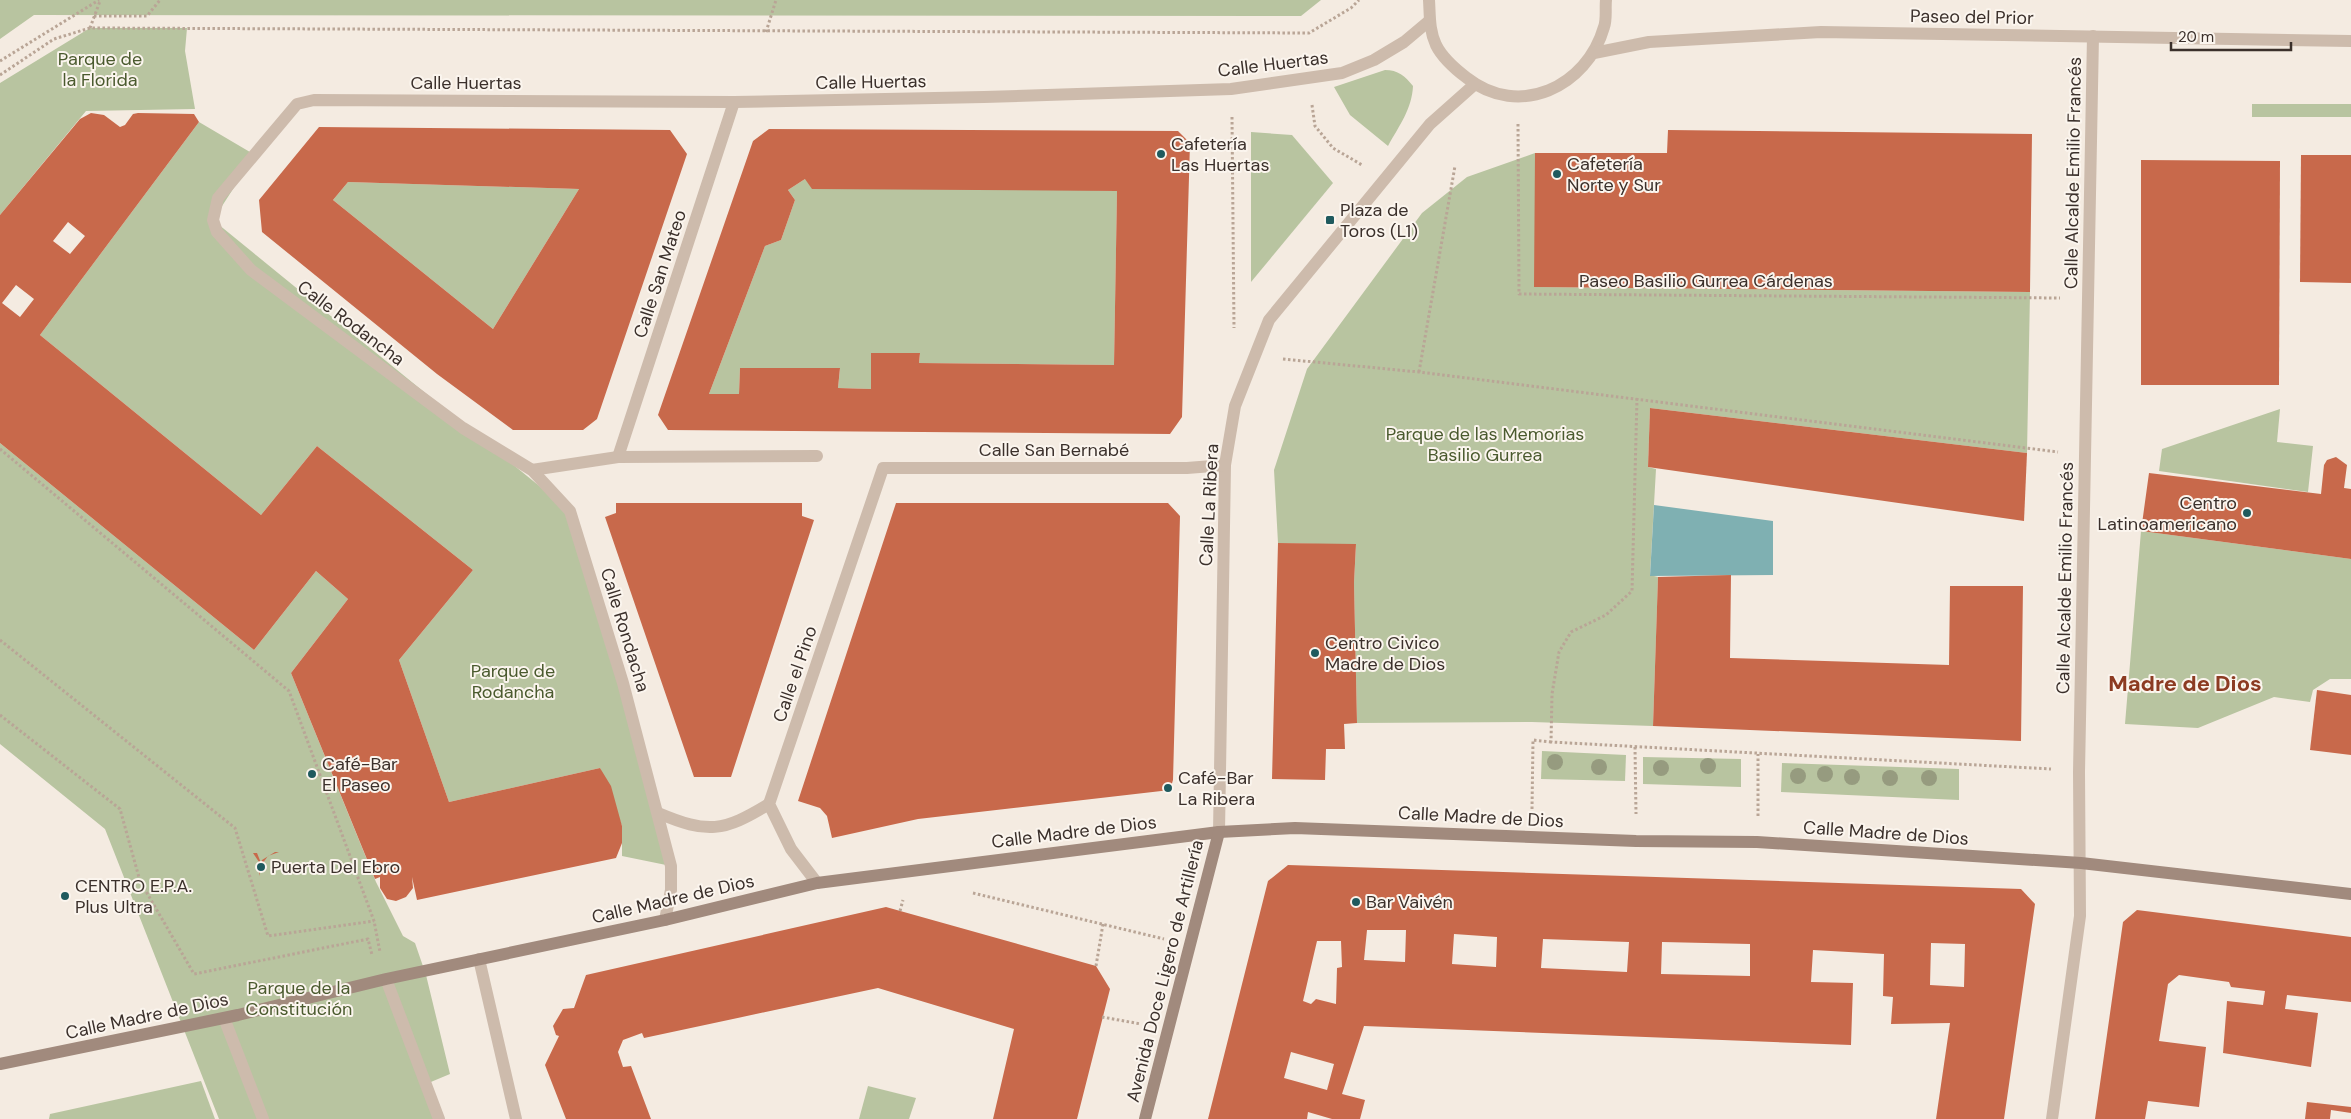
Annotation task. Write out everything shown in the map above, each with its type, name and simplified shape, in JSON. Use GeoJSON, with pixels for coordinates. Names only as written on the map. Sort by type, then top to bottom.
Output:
{"type":"FeatureCollection","features":[{"type":"Feature","properties":{"kind":"main road","name":"Calle Madre de Dios"},"geometry":{"type":"LineString","coordinates":[[0,1064],[224,1018],[382,980],[665,920],[817,884],[1220,832],[1295,828],[1636,841],[1758,842],[2081,864],[2351,894]]}},
{"type":"Feature","properties":{"kind":"main road","name":"Avenida Doce Ligero de Artillería"},"geometry":{"type":"LineString","coordinates":[[1145,1119],[1220,832]]}},
{"type":"Feature","properties":{"kind":"street"},"geometry":{"type":"LineString","coordinates":[[1429,0],[1429,21],[1436,45],[1450,66],[1475,84],[1495,93],[1518,98],[1551,90],[1575,75],[1594,53],[1605,25],[1606,0]]}},
{"type":"Feature","properties":{"kind":"street","name":"Calle Huertas"},"geometry":{"type":"LineString","coordinates":[[297,104],[314,100],[734,102],[984,97],[1231,89],[1308,80],[1342,73],[1374,60],[1404,42],[1429,21]]}},
{"type":"Feature","properties":{"kind":"street","name":"Paseo del Prior"},"geometry":{"type":"LineString","coordinates":[[1594,53],[1650,42],[1821,32],[2351,41]]}},
{"type":"Feature","properties":{"kind":"street","name":"Calle Alcalde Emilio Francés"},"geometry":{"type":"LineString","coordinates":[[2052,1119],[2080,916],[2079,772],[2093,36]]}},
{"type":"Feature","properties":{"kind":"street","name":"Calle La Ribera"},"geometry":{"type":"LineString","coordinates":[[1220,832],[1225,465],[1235,406],[1269,320],[1430,124],[1475,84]]}},
{"type":"Feature","properties":{"kind":"street","name":"Calle San Mateo"},"geometry":{"type":"LineString","coordinates":[[618,457],[734,102]]}},
{"type":"Feature","properties":{"kind":"street","name":"Calle Rodancha"},"geometry":{"type":"LineString","coordinates":[[297,104],[218,198],[213,220],[216,232],[251,270],[464,428],[532,470]]}},
{"type":"Feature","properties":{"kind":"street"},"geometry":{"type":"LineString","coordinates":[[532,470],[618,457],[817,456]]}},
{"type":"Feature","properties":{"kind":"street","name":"Calle San Bernabé"},"geometry":{"type":"LineString","coordinates":[[883,468],[1187,468],[1225,465]]}},
{"type":"Feature","properties":{"kind":"street","name":"Calle el Pino"},"geometry":{"type":"LineString","coordinates":[[770,804],[883,468]]}},
{"type":"Feature","properties":{"kind":"street","name":"Calle Rondacha"},"geometry":{"type":"LineString","coordinates":[[532,470],[570,511],[623,682],[670,866],[671,890],[665,920]]}},
{"type":"Feature","properties":{"kind":"street"},"geometry":{"type":"LineString","coordinates":[[658,813],[689,826],[724,827],[749,817],[770,804],[791,849],[817,884]]}},
{"type":"Feature","properties":{"kind":"street"},"geometry":{"type":"LineString","coordinates":[[479,959],[516,1119]]}},
{"type":"Feature","properties":{"kind":"street"},"geometry":{"type":"LineString","coordinates":[[382,980],[438,1119]]}},
{"type":"Feature","properties":{"kind":"street"},"geometry":{"type":"LineString","coordinates":[[224,1018],[263,1119]]}},
{"type":"Feature","properties":{"kind":"path"},"geometry":{"type":"LineString","coordinates":[[90,28],[100,0]]}},
{"type":"Feature","properties":{"kind":"path"},"geometry":{"type":"LineString","coordinates":[[0,61],[100,0]]}},
{"type":"Feature","properties":{"kind":"path"},"geometry":{"type":"LineString","coordinates":[[94,16],[147,16],[160,0]]}},
{"type":"Feature","properties":{"kind":"path"},"geometry":{"type":"LineString","coordinates":[[766,32],[776,0]]}},
{"type":"Feature","properties":{"kind":"path"},"geometry":{"type":"LineString","coordinates":[[0,75],[54,39],[90,28],[1309,33],[1350,8],[1359,0]]}},
{"type":"Feature","properties":{"kind":"path"},"geometry":{"type":"LineString","coordinates":[[1308,80],[1314,126],[1332,148],[1384,178]]}},
{"type":"Feature","properties":{"kind":"path"},"geometry":{"type":"LineString","coordinates":[[1231,89],[1234,337]]}},
{"type":"Feature","properties":{"kind":"path","name":"Paseo Basilio Gurrea Cárdenas"},"geometry":{"type":"LineString","coordinates":[[1518,98],[1519,294],[2088,298]]}},
{"type":"Feature","properties":{"kind":"path"},"geometry":{"type":"LineString","coordinates":[[1419,372],[1454,166]]}},
{"type":"Feature","properties":{"kind":"path"},"geometry":{"type":"LineString","coordinates":[[1255,357],[1419,372],[2085,455]]}},
{"type":"Feature","properties":{"kind":"path"},"geometry":{"type":"LineString","coordinates":[[1551,742],[1552,694],[1559,652],[1571,632],[1606,615],[1632,591],[1637,398]]}},
{"type":"Feature","properties":{"kind":"path"},"geometry":{"type":"LineString","coordinates":[[0,449],[289,691],[374,922],[382,980]]}},
{"type":"Feature","properties":{"kind":"path"},"geometry":{"type":"LineString","coordinates":[[0,640],[235,828],[268,936],[374,922]]}},
{"type":"Feature","properties":{"kind":"path"},"geometry":{"type":"LineString","coordinates":[[0,715],[120,809],[140,881],[194,974],[368,939],[382,980]]}},
{"type":"Feature","properties":{"kind":"path"},"geometry":{"type":"LineString","coordinates":[[1532,837],[1533,740],[1758,754],[2030,767],[2079,772]]}},
{"type":"Feature","properties":{"kind":"path"},"geometry":{"type":"LineString","coordinates":[[1635,747],[1636,841]]}},
{"type":"Feature","properties":{"kind":"path"},"geometry":{"type":"LineString","coordinates":[[1758,754],[1758,842]]}},
{"type":"Feature","properties":{"kind":"path"},"geometry":{"type":"LineString","coordinates":[[964,891],[1190,945]]}},
{"type":"Feature","properties":{"kind":"path"},"geometry":{"type":"LineString","coordinates":[[1096,966],[1103,924]]}},
{"type":"Feature","properties":{"kind":"path"},"geometry":{"type":"LineString","coordinates":[[1102,1017],[1168,1029]]}},
{"type":"Feature","properties":{"kind":"green space"},"geometry":{"type":"Polygon","coordinates":[[[0,0],[1321,0],[1301,16],[34,15],[0,39],[0,0]]]}},
{"type":"Feature","properties":{"kind":"green space","name":"Parque de la Florida"},"geometry":{"type":"Polygon","coordinates":[[[90,28],[187,28],[185,51],[195,109],[86,111],[0,215],[0,83],[90,28]]]}},
{"type":"Feature","properties":{"kind":"green space"},"geometry":{"type":"Polygon","coordinates":[[[1385,70],[1401,74],[1413,86],[1408,110],[1388,146],[1350,115],[1334,87],[1385,70]]]}},
{"type":"Feature","properties":{"kind":"green space"},"geometry":{"type":"Polygon","coordinates":[[[2252,104],[2351,104],[2351,117],[2252,117],[2252,104]]]}},
{"type":"Feature","properties":{"kind":"green space","name":"Parque de Rodancha"},"geometry":{"type":"Polygon","coordinates":[[[199,122],[255,155],[213,220],[570,511],[671,866],[622,856],[622,826],[600,768],[449,802],[399,660],[473,570],[317,446],[261,515],[40,335],[199,122]]]}},
{"type":"Feature","properties":{"kind":"green space"},"geometry":{"type":"Polygon","coordinates":[[[1251,132],[1292,135],[1333,183],[1251,282],[1251,132]]]}},
{"type":"Feature","properties":{"kind":"green space","name":"Parque de las Memorias Basilio Gurrea"},"geometry":{"type":"Polygon","coordinates":[[[1535,153],[1535,287],[2030,292],[2027,453],[1650,408],[1648,467],[1656,469],[1650,575],[1658,577],[1653,726],[1532,722],[1357,723],[1354,583],[1356,545],[1278,543],[1274,470],[1307,369],[1422,213],[1467,177],[1535,153]]]}},
{"type":"Feature","properties":{"kind":"green space"},"geometry":{"type":"Polygon","coordinates":[[[805,179],[1117,191],[1114,365],[919,363],[920,354],[871,389],[838,388],[840,369],[740,368],[739,394],[709,394],[765,246],[781,240],[795,200],[788,190],[805,179]]]}},
{"type":"Feature","properties":{"kind":"green space"},"geometry":{"type":"Polygon","coordinates":[[[348,182],[579,189],[493,329],[333,200],[348,182]]]}},
{"type":"Feature","properties":{"kind":"green space"},"geometry":{"type":"Polygon","coordinates":[[[2280,409],[2277,442],[2313,446],[2308,492],[2159,471],[2162,449],[2280,409]]]}},
{"type":"Feature","properties":{"kind":"green space","name":"Parque de la Constitución"},"geometry":{"type":"Polygon","coordinates":[[[0,443],[254,650],[316,571],[348,599],[291,673],[376,882],[403,936],[415,943],[426,975],[450,1074],[426,1084],[439,1119],[219,1119],[105,829],[0,744],[0,443]]]}},
{"type":"Feature","properties":{"kind":"green space"},"geometry":{"type":"Polygon","coordinates":[[[2141,531],[2351,559],[2351,679],[2330,679],[2313,690],[2310,702],[2274,697],[2198,728],[2125,724],[2141,531]]]}},
{"type":"Feature","properties":{"kind":"green space"},"geometry":{"type":"Polygon","coordinates":[[[1542,751],[1626,755],[1625,781],[1541,779],[1542,751]]]}},
{"type":"Feature","properties":{"kind":"green space"},"geometry":{"type":"Polygon","coordinates":[[[1643,757],[1741,759],[1741,787],[1643,784],[1643,757]]]}},
{"type":"Feature","properties":{"kind":"green space"},"geometry":{"type":"Polygon","coordinates":[[[1782,763],[1959,769],[1959,800],[1781,792],[1782,763]]]}},
{"type":"Feature","properties":{"kind":"green space"},"geometry":{"type":"Polygon","coordinates":[[[201,1081],[215,1119],[49,1119],[50,1114],[201,1081]]]}},
{"type":"Feature","properties":{"kind":"green space"},"geometry":{"type":"Polygon","coordinates":[[[868,1086],[916,1098],[909,1119],[859,1119],[868,1086]]]}},
{"type":"Feature","properties":{"kind":"water"},"geometry":{"type":"Polygon","coordinates":[[[1654,505],[1773,521],[1773,575],[1650,576],[1654,505]]]}},
{"type":"Feature","properties":{"kind":"building"},"geometry":{"type":"Polygon","coordinates":[[[91,113],[104,115],[120,127],[125,125],[133,114],[138,113],[194,114],[199,122],[40,335],[261,515],[317,446],[473,570],[399,660],[449,802],[600,768],[611,786],[622,826],[622,843],[616,858],[417,900],[412,877],[413,888],[406,897],[396,901],[387,899],[380,888],[380,877],[375,879],[291,673],[348,599],[316,571],[254,650],[0,443],[0,215],[80,119],[91,113]],[[68,222],[53,241],[70,254],[85,236],[68,222]],[[16,285],[2,303],[20,317],[34,299],[16,285]]]}},
{"type":"Feature","properties":{"kind":"building"},"geometry":{"type":"Polygon","coordinates":[[[319,127],[670,130],[687,154],[597,419],[583,430],[513,430],[437,374],[262,232],[259,200],[319,127]],[[348,182],[333,200],[493,329],[579,189],[348,182]]]}},
{"type":"Feature","properties":{"kind":"building"},"geometry":{"type":"Polygon","coordinates":[[[769,129],[1178,131],[1190,143],[1182,417],[1170,434],[668,430],[658,415],[753,141],[769,129]],[[805,179],[788,190],[795,200],[781,240],[765,246],[709,394],[739,394],[740,368],[840,368],[838,388],[871,389],[871,353],[920,353],[919,363],[1114,365],[1117,191],[812,189],[805,179]]]}},
{"type":"Feature","properties":{"kind":"building"},"geometry":{"type":"Polygon","coordinates":[[[1668,130],[2032,134],[2030,292],[1534,287],[1535,153],[1667,153],[1668,130]]]}},
{"type":"Feature","properties":{"kind":"building"},"geometry":{"type":"Polygon","coordinates":[[[2301,155],[2351,155],[2351,283],[2300,282],[2301,155]]]}},
{"type":"Feature","properties":{"kind":"building"},"geometry":{"type":"Polygon","coordinates":[[[2141,160],[2280,161],[2279,385],[2141,385],[2141,160]]]}},
{"type":"Feature","properties":{"kind":"building"},"geometry":{"type":"Polygon","coordinates":[[[1650,408],[2027,453],[2024,521],[1648,467],[1650,408]]]}},
{"type":"Feature","properties":{"kind":"building","name":"Centro Latinoamericano"},"geometry":{"type":"Polygon","coordinates":[[[2336,457],[2347,465],[2344,488],[2351,489],[2351,559],[2141,531],[2149,473],[2321,494],[2324,465],[2327,460],[2336,457]]]}},
{"type":"Feature","properties":{"kind":"building"},"geometry":{"type":"Polygon","coordinates":[[[616,503],[802,503],[802,516],[814,520],[731,777],[694,777],[605,517],[616,513],[616,503]]]}},
{"type":"Feature","properties":{"kind":"building"},"geometry":{"type":"Polygon","coordinates":[[[896,503],[1168,503],[1180,516],[1173,780],[1170,790],[918,819],[832,838],[827,816],[820,808],[798,801],[896,503]]]}},
{"type":"Feature","properties":{"kind":"building","name":"Centro Civico Madre de Dios"},"geometry":{"type":"Polygon","coordinates":[[[1278,543],[1356,544],[1354,583],[1357,723],[1344,724],[1345,749],[1326,749],[1325,780],[1272,779],[1278,543]]]}},
{"type":"Feature","properties":{"kind":"building"},"geometry":{"type":"Polygon","coordinates":[[[1731,575],[1730,658],[1949,665],[1950,586],[2023,586],[2021,741],[1653,726],[1658,577],[1731,575]]]}},
{"type":"Feature","properties":{"kind":"building"},"geometry":{"type":"Polygon","coordinates":[[[2317,690],[2351,695],[2351,755],[2310,750],[2317,690]]]}},
{"type":"Feature","properties":{"kind":"building"},"geometry":{"type":"Polygon","coordinates":[[[253,853],[257,853],[261,863],[262,860],[268,857],[262,864],[259,876],[259,862],[253,853]]]}},
{"type":"Feature","properties":{"kind":"building"},"geometry":{"type":"Polygon","coordinates":[[[1288,865],[2021,889],[2035,904],[2004,1119],[1936,1119],[1950,1023],[1891,1024],[1893,997],[1883,996],[1884,954],[1813,950],[1811,982],[1853,983],[1851,1045],[1364,1026],[1342,1094],[1365,1100],[1360,1119],[1332,1119],[1308,1112],[1307,1119],[1208,1119],[1268,881],[1288,865]],[[1367,930],[1364,960],[1405,962],[1406,930],[1367,930]],[[1454,934],[1452,964],[1496,967],[1497,937],[1454,934]],[[1543,939],[1541,968],[1627,972],[1629,942],[1543,939]],[[1317,941],[1303,1001],[1311,1004],[1316,999],[1336,1004],[1337,968],[1342,967],[1341,941],[1317,941]],[[1662,942],[1661,974],[1750,976],[1750,944],[1662,942]],[[1931,943],[1930,985],[1964,987],[1965,944],[1931,943]],[[1291,1052],[1284,1078],[1327,1090],[1334,1064],[1291,1052]]]}},
{"type":"Feature","properties":{"kind":"building"},"geometry":{"type":"Polygon","coordinates":[[[886,907],[1096,966],[1110,989],[1077,1119],[993,1119],[1014,1029],[878,988],[644,1038],[642,1033],[623,1040],[618,1052],[623,1067],[631,1066],[651,1119],[566,1119],[545,1065],[559,1036],[556,1035],[553,1026],[563,1009],[574,1008],[586,975],[886,907]]]}},
{"type":"Feature","properties":{"kind":"building"},"geometry":{"type":"Polygon","coordinates":[[[2137,910],[2351,937],[2351,1002],[2287,995],[2285,1009],[2318,1013],[2311,1067],[2223,1053],[2227,1001],[2263,1005],[2265,991],[2231,987],[2229,982],[2179,975],[2168,984],[2159,1041],[2206,1047],[2199,1107],[2148,1101],[2145,1119],[2095,1119],[2123,922],[2137,910]]]}},
{"type":"Feature","properties":{"kind":"building"},"geometry":{"type":"Polygon","coordinates":[[[2307,1102],[2351,1107],[2351,1113],[2331,1110],[2330,1119],[2305,1119],[2307,1102]]]}},
{"type":"Feature","properties":{"kind":"place","name":"Cafetería Las Huertas"},"geometry":{"type":"Point","coordinates":[1161,154]}},
{"type":"Feature","properties":{"kind":"place","name":"Cafetería Norte y Sur"},"geometry":{"type":"Point","coordinates":[1557,174]}},
{"type":"Feature","properties":{"kind":"place","name":"Plaza de Toros (L1)"},"geometry":{"type":"Point","coordinates":[1330,220]}},
{"type":"Feature","properties":{"kind":"place","name":"Centro Latinoamericano"},"geometry":{"type":"Point","coordinates":[2247,513]}},
{"type":"Feature","properties":{"kind":"place","name":"Centro Civico Madre de Dios"},"geometry":{"type":"Point","coordinates":[1315,653]}},
{"type":"Feature","properties":{"kind":"place","name":"Café-Bar El Paseo"},"geometry":{"type":"Point","coordinates":[312,774]}},
{"type":"Feature","properties":{"kind":"place","name":"Café-Bar La Ribera"},"geometry":{"type":"Point","coordinates":[1168,788]}},
{"type":"Feature","properties":{"kind":"place","name":"Puerta Del Ebro"},"geometry":{"type":"Point","coordinates":[261,867]}},
{"type":"Feature","properties":{"kind":"place","name":"CENTRO E.P.A. Plus Ultra"},"geometry":{"type":"Point","coordinates":[65,896]}},
{"type":"Feature","properties":{"kind":"place","name":"Bar Vaivén"},"geometry":{"type":"Point","coordinates":[1356,902]}},
{"type":"Feature","properties":{"kind":"district","name":"Madre de Dios"},"geometry":{"type":"Point","coordinates":[2185,683]}}]}
